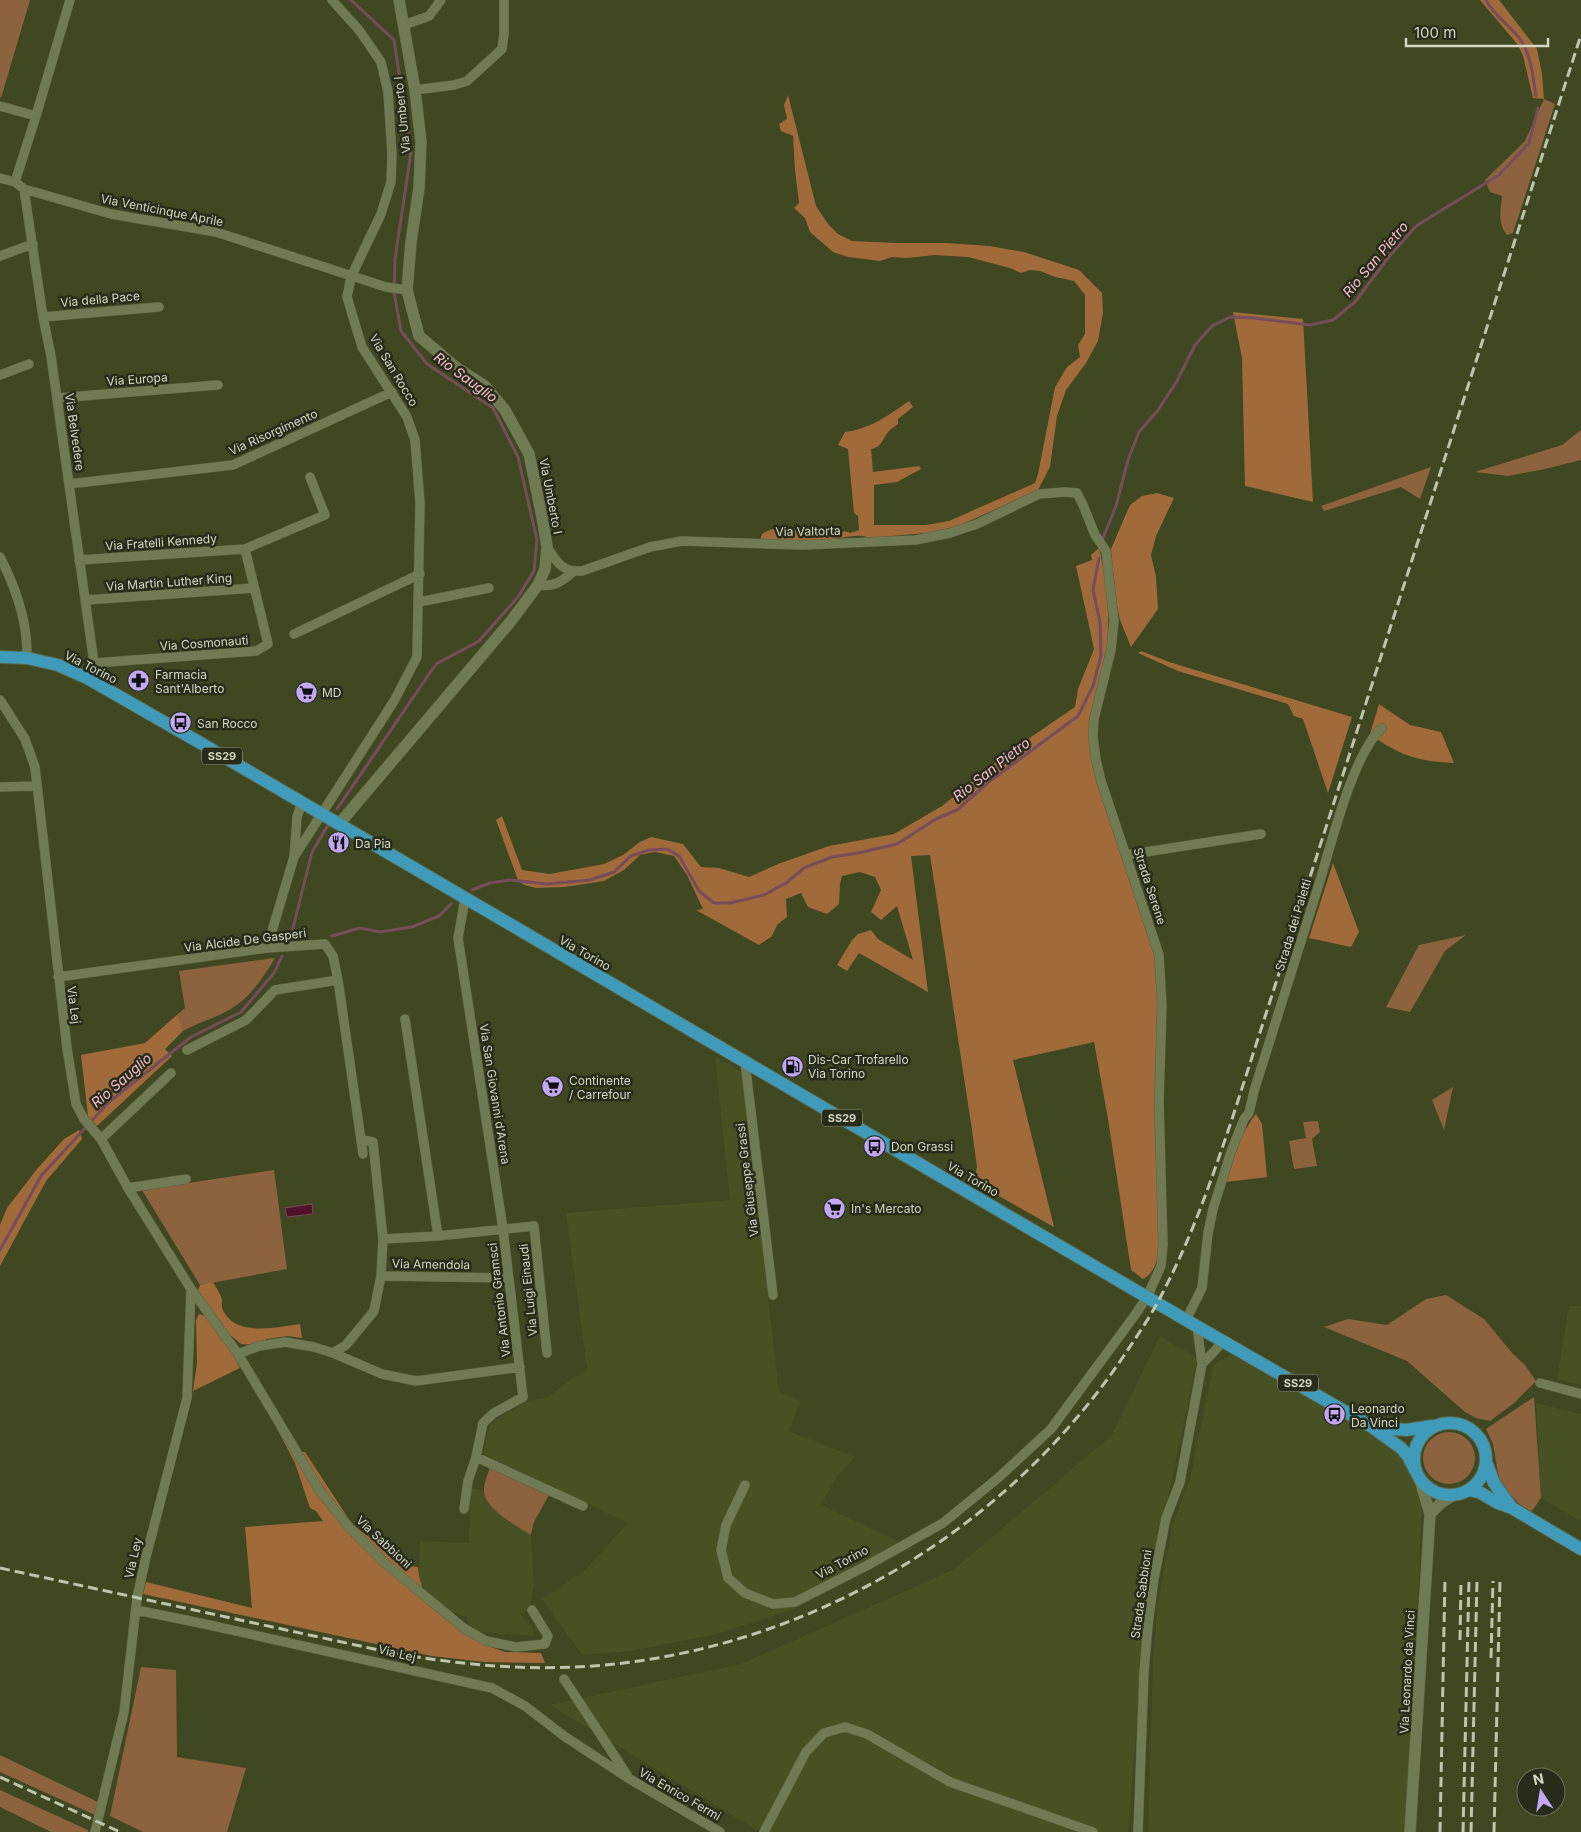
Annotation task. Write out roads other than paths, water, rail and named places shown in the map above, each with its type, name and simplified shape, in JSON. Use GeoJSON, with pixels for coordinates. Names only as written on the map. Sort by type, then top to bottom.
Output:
{"type":"FeatureCollection","features":[{"type":"Feature","properties":{"kind":"main road","name":"Via Torino"},"geometry":{"type":"LineString","coordinates":[[0,656],[27,658],[58,665],[87,678],[302,802],[1147,1297],[1372,1426],[1401,1448],[1408,1456],[1418,1475]]}},
{"type":"Feature","properties":{"kind":"main road"},"geometry":{"type":"LineString","coordinates":[[1486,1462],[1484,1472],[1479,1480],[1469,1490],[1454,1495],[1434,1492],[1418,1475],[1413,1456],[1416,1444],[1423,1434],[1434,1426],[1448,1422],[1468,1427],[1478,1436],[1483,1445],[1486,1462],[1494,1483],[1512,1508]]}},
{"type":"Feature","properties":{"kind":"main road","name":"Via Torino"},"geometry":{"type":"LineString","coordinates":[[1372,1426],[1406,1430],[1434,1426]]}},
{"type":"Feature","properties":{"kind":"main road"},"geometry":{"type":"LineString","coordinates":[[1469,1490],[1479,1492],[1498,1503],[1512,1508],[1581,1549]]}},
{"type":"Feature","properties":{"kind":"street"},"geometry":{"type":"LineString","coordinates":[[16,182],[70,0]]}},
{"type":"Feature","properties":{"kind":"street","name":"Via San Rocco"},"geometry":{"type":"LineString","coordinates":[[294,857],[394,701],[417,657],[420,502],[415,440],[408,417],[362,347],[347,297],[351,277],[381,214],[391,182],[392,155],[388,92],[381,62],[359,30],[332,0]]}},
{"type":"Feature","properties":{"kind":"street","name":"Via Umberto I"},"geometry":{"type":"LineString","coordinates":[[339,824],[511,621],[538,585],[545,569],[546,547],[542,517],[529,454],[506,410],[485,386],[457,368],[420,336],[404,289],[419,188],[421,142],[415,90],[399,0]]}},
{"type":"Feature","properties":{"kind":"street"},"geometry":{"type":"LineString","coordinates":[[404,26],[429,16],[441,0]]}},
{"type":"Feature","properties":{"kind":"street"},"geometry":{"type":"LineString","coordinates":[[415,90],[454,85],[467,81],[502,49],[504,0]]}},
{"type":"Feature","properties":{"kind":"street"},"geometry":{"type":"LineString","coordinates":[[0,106],[36,116]]}},
{"type":"Feature","properties":{"kind":"street","name":"Via Venticinque Aprile"},"geometry":{"type":"LineString","coordinates":[[0,178],[16,182],[24,189],[111,214],[216,232],[386,288],[404,289]]}},
{"type":"Feature","properties":{"kind":"street","name":"Via Belvedere"},"geometry":{"type":"LineString","coordinates":[[24,189],[57,398],[94,663]]}},
{"type":"Feature","properties":{"kind":"street"},"geometry":{"type":"LineString","coordinates":[[0,256],[33,244]]}},
{"type":"Feature","properties":{"kind":"street","name":"Via della Pace"},"geometry":{"type":"LineString","coordinates":[[43,317],[159,307]]}},
{"type":"Feature","properties":{"kind":"street"},"geometry":{"type":"LineString","coordinates":[[0,375],[29,364]]}},
{"type":"Feature","properties":{"kind":"street","name":"Via Europa"},"geometry":{"type":"LineString","coordinates":[[57,398],[218,385]]}},
{"type":"Feature","properties":{"kind":"street","name":"Via Risorgimento"},"geometry":{"type":"LineString","coordinates":[[69,484],[233,465],[392,392]]}},
{"type":"Feature","properties":{"kind":"street"},"geometry":{"type":"LineString","coordinates":[[245,549],[325,515],[310,477]]}},
{"type":"Feature","properties":{"kind":"street","name":"Strada Serene"},"geometry":{"type":"LineString","coordinates":[[1039,494],[1076,493],[1096,535],[1106,551],[1108,562],[1114,621],[1111,650],[1094,719],[1093,737],[1100,781],[1156,947],[1161,973],[1162,1005],[1158,1102],[1163,1245],[1161,1266],[1147,1297]]}},
{"type":"Feature","properties":{"kind":"street","name":"Via Valtorta"},"geometry":{"type":"LineString","coordinates":[[538,585],[550,586],[561,581],[574,571],[582,571],[650,546],[682,541],[803,545],[915,540],[950,533],[977,524],[1039,494]]}},
{"type":"Feature","properties":{"kind":"street"},"geometry":{"type":"LineString","coordinates":[[546,547],[556,561],[565,569],[574,571]]}},
{"type":"Feature","properties":{"kind":"street","name":"Via Fratelli Kennedy"},"geometry":{"type":"LineString","coordinates":[[79,560],[245,549]]}},
{"type":"Feature","properties":{"kind":"street","name":"Via Cosmonauti"},"geometry":{"type":"LineString","coordinates":[[94,663],[256,651],[263,648],[268,644],[245,549]]}},
{"type":"Feature","properties":{"kind":"street"},"geometry":{"type":"LineString","coordinates":[[0,557],[18,598],[24,624],[27,658]]}},
{"type":"Feature","properties":{"kind":"street"},"geometry":{"type":"LineString","coordinates":[[294,634],[420,574]]}},
{"type":"Feature","properties":{"kind":"street","name":"Via Martin Luther King"},"geometry":{"type":"LineString","coordinates":[[86,600],[254,588]]}},
{"type":"Feature","properties":{"kind":"street"},"geometry":{"type":"LineString","coordinates":[[419,602],[489,588]]}},
{"type":"Feature","properties":{"kind":"street"},"geometry":{"type":"LineString","coordinates":[[87,678],[94,663]]}},
{"type":"Feature","properties":{"kind":"street","name":"Via Lej"},"geometry":{"type":"LineString","coordinates":[[0,700],[25,739],[35,767],[58,977],[76,1104],[84,1119],[101,1140],[128,1188],[191,1289],[238,1354]]}},
{"type":"Feature","properties":{"kind":"street","name":"Strada dei Paletti"},"geometry":{"type":"LineString","coordinates":[[1192,1323],[1202,1288],[1208,1233],[1231,1152],[1244,1119],[1249,1113],[1254,1091],[1342,810],[1366,746],[1382,728]]}},
{"type":"Feature","properties":{"kind":"street"},"geometry":{"type":"LineString","coordinates":[[0,788],[36,786]]}},
{"type":"Feature","properties":{"kind":"street"},"geometry":{"type":"LineString","coordinates":[[267,948],[294,857],[297,817],[302,802]]}},
{"type":"Feature","properties":{"kind":"street"},"geometry":{"type":"LineString","coordinates":[[1126,855],[1261,834]]}},
{"type":"Feature","properties":{"kind":"street","name":"Via San Giovanni d'Arena"},"geometry":{"type":"LineString","coordinates":[[465,899],[458,938],[504,1229]]}},
{"type":"Feature","properties":{"kind":"street","name":"Via Alcide De Gasperi"},"geometry":{"type":"LineString","coordinates":[[58,977],[267,948],[325,944],[333,956],[338,980],[363,1154]]}},
{"type":"Feature","properties":{"kind":"street"},"geometry":{"type":"LineString","coordinates":[[186,1050],[246,1020],[275,990],[338,980]]}},
{"type":"Feature","properties":{"kind":"street"},"geometry":{"type":"LineString","coordinates":[[405,1019],[438,1236]]}},
{"type":"Feature","properties":{"kind":"street","name":"Via Giuseppe Grassi"},"geometry":{"type":"LineString","coordinates":[[745,1062],[773,1294]]}},
{"type":"Feature","properties":{"kind":"street"},"geometry":{"type":"LineString","coordinates":[[101,1140],[171,1073]]}},
{"type":"Feature","properties":{"kind":"street"},"geometry":{"type":"LineString","coordinates":[[238,1354],[260,1346],[285,1342],[334,1353],[346,1345],[374,1311],[382,1276],[383,1239],[373,1142],[361,1139]]}},
{"type":"Feature","properties":{"kind":"street"},"geometry":{"type":"LineString","coordinates":[[128,1188],[186,1179]]}},
{"type":"Feature","properties":{"kind":"street","name":"Via Luigi Einaudi"},"geometry":{"type":"LineString","coordinates":[[504,1229],[534,1226],[547,1353]]}},
{"type":"Feature","properties":{"kind":"street"},"geometry":{"type":"LineString","coordinates":[[383,1239],[438,1236],[504,1229]]}},
{"type":"Feature","properties":{"kind":"street","name":"Via Antonio Gramsci"},"geometry":{"type":"LineString","coordinates":[[464,1509],[468,1481],[476,1457],[483,1423],[494,1413],[523,1397],[504,1229]]}},
{"type":"Feature","properties":{"kind":"street","name":"Via Amendola"},"geometry":{"type":"LineString","coordinates":[[382,1276],[509,1278]]}},
{"type":"Feature","properties":{"kind":"street","name":"Via Ley"},"geometry":{"type":"LineString","coordinates":[[95,1832],[124,1712],[136,1610],[146,1557],[186,1398],[191,1289]]}},
{"type":"Feature","properties":{"kind":"street","name":"Via Torino"},"geometry":{"type":"LineString","coordinates":[[745,1485],[726,1525],[721,1550],[728,1578],[745,1594],[773,1604],[795,1602],[868,1565],[944,1523],[998,1478],[1051,1429],[1147,1297]]}},
{"type":"Feature","properties":{"kind":"street","name":"Strada Sabbioni"},"geometry":{"type":"LineString","coordinates":[[1138,1832],[1144,1672],[1154,1578],[1166,1518],[1180,1482],[1202,1364],[1192,1323]]}},
{"type":"Feature","properties":{"kind":"street"},"geometry":{"type":"LineString","coordinates":[[1202,1364],[1224,1341]]}},
{"type":"Feature","properties":{"kind":"street","name":"Via Antonio Gramsci"},"geometry":{"type":"LineString","coordinates":[[334,1353],[382,1374],[416,1381],[520,1368]]}},
{"type":"Feature","properties":{"kind":"street","name":"Via Sabbioni"},"geometry":{"type":"LineString","coordinates":[[238,1354],[320,1491],[348,1526],[386,1564],[465,1629],[486,1641],[516,1647],[545,1644],[548,1636],[532,1610]]}},
{"type":"Feature","properties":{"kind":"street"},"geometry":{"type":"LineString","coordinates":[[1540,1383],[1581,1394]]}},
{"type":"Feature","properties":{"kind":"street"},"geometry":{"type":"LineString","coordinates":[[476,1457],[583,1506]]}},
{"type":"Feature","properties":{"kind":"street","name":"Via Leonardo da Vinci"},"geometry":{"type":"LineString","coordinates":[[1410,1832],[1430,1514],[1418,1475]]}},
{"type":"Feature","properties":{"kind":"street"},"geometry":{"type":"LineString","coordinates":[[1430,1514],[1440,1502],[1454,1495]]}},
{"type":"Feature","properties":{"kind":"street","name":"Via Lej"},"geometry":{"type":"LineString","coordinates":[[136,1610],[200,1622],[492,1688],[525,1706],[564,1736],[628,1778]]}},
{"type":"Feature","properties":{"kind":"street"},"geometry":{"type":"LineString","coordinates":[[564,1679],[628,1778]]}},
{"type":"Feature","properties":{"kind":"street"},"geometry":{"type":"LineString","coordinates":[[764,1832],[806,1752],[824,1733],[845,1728],[867,1734],[950,1782],[1093,1832]]}},
{"type":"Feature","properties":{"kind":"street","name":"Via Enrico Fermi"},"geometry":{"type":"LineString","coordinates":[[628,1778],[720,1832]]}},
{"type":"Feature","properties":{"kind":"waterway","name":"Rio Sauglio"},"geometry":{"type":"LineString","coordinates":[[337,809],[436,664],[479,641],[518,597],[534,571],[537,540],[518,457],[493,408],[427,364],[401,331],[394,292],[395,259],[411,152],[394,40],[351,0]]}},
{"type":"Feature","properties":{"kind":"waterway","name":"Rio San Pietro"},"geometry":{"type":"LineString","coordinates":[[1486,0],[1490,7],[1522,42],[1530,62],[1536,96]]}},
{"type":"Feature","properties":{"kind":"waterway","name":"Rio San Pietro"},"geometry":{"type":"LineString","coordinates":[[1103,538],[1116,506],[1128,460],[1139,432],[1158,410],[1177,381],[1195,345],[1212,326],[1230,317],[1310,325],[1333,320],[1355,302],[1387,259],[1416,226],[1499,175],[1529,143],[1538,108]]}},
{"type":"Feature","properties":{"kind":"waterway","name":"Rio San Pietro"},"geometry":{"type":"LineString","coordinates":[[472,890],[490,883],[510,880],[547,884],[590,880],[614,872],[631,856],[649,850],[667,849],[679,856],[699,891],[714,903],[730,903],[764,895],[786,883],[804,868],[832,857],[897,844],[936,819],[957,810],[990,781],[1078,716],[1093,686],[1101,656],[1100,622],[1093,590],[1099,558]]}},
{"type":"Feature","properties":{"kind":"waterway","name":"Rio Sauglio"},"geometry":{"type":"LineString","coordinates":[[292,932],[312,852],[328,825]]}},
{"type":"Feature","properties":{"kind":"waterway","name":"Rio San Pietro"},"geometry":{"type":"LineString","coordinates":[[332,936],[360,928],[380,932],[412,927],[439,916],[451,904]]}},
{"type":"Feature","properties":{"kind":"waterway","name":"Rio Sauglio"},"geometry":{"type":"LineString","coordinates":[[0,1250],[41,1176],[109,1102],[191,1037],[241,1012],[274,973],[282,956]]}},
{"type":"Feature","properties":{"kind":"railway"},"geometry":{"type":"LineString","coordinates":[[0,1568],[407,1655],[506,1667],[539,1668],[606,1665],[639,1661],[712,1646],[782,1624],[849,1595],[913,1560],[973,1518],[1028,1470],[1078,1416],[1139,1334],[1173,1272],[1202,1204],[1235,1110],[1581,35]]}},
{"type":"Feature","properties":{"kind":"railway"},"geometry":{"type":"LineString","coordinates":[[1440,1832],[1445,1578]]}},
{"type":"Feature","properties":{"kind":"railway"},"geometry":{"type":"LineString","coordinates":[[1463,1832],[1469,1579]]}},
{"type":"Feature","properties":{"kind":"railway"},"geometry":{"type":"LineString","coordinates":[[1460,1640],[1461,1580]]}},
{"type":"Feature","properties":{"kind":"railway"},"geometry":{"type":"LineString","coordinates":[[1471,1832],[1477,1580]]}},
{"type":"Feature","properties":{"kind":"railway"},"geometry":{"type":"LineString","coordinates":[[1491,1658],[1493,1581]]}},
{"type":"Feature","properties":{"kind":"railway"},"geometry":{"type":"LineString","coordinates":[[1494,1832],[1500,1581]]}},
{"type":"Feature","properties":{"kind":"railway"},"geometry":{"type":"LineString","coordinates":[[0,1777],[120,1832]]}},
{"type":"Feature","properties":{"kind":"place","name":"Farmacia Sant'Alberto"},"geometry":{"type":"Point","coordinates":[139,681]}},
{"type":"Feature","properties":{"kind":"place","name":"MD"},"geometry":{"type":"Point","coordinates":[306,692]}},
{"type":"Feature","properties":{"kind":"place","name":"San Rocco"},"geometry":{"type":"Point","coordinates":[181,723]}},
{"type":"Feature","properties":{"kind":"place","name":"Da Pia"},"geometry":{"type":"Point","coordinates":[339,843]}},
{"type":"Feature","properties":{"kind":"place","name":"Dis-Car Trofarello Via Torino"},"geometry":{"type":"Point","coordinates":[792,1066]}},
{"type":"Feature","properties":{"kind":"place","name":"Continente / Carrefour"},"geometry":{"type":"Point","coordinates":[553,1087]}},
{"type":"Feature","properties":{"kind":"place","name":"Don Grassi"},"geometry":{"type":"Point","coordinates":[875,1146]}},
{"type":"Feature","properties":{"kind":"place","name":"In's Mercato"},"geometry":{"type":"Point","coordinates":[835,1208]}},
{"type":"Feature","properties":{"kind":"place","name":"Leonardo Da Vinci"},"geometry":{"type":"Point","coordinates":[1335,1415]}}]}
